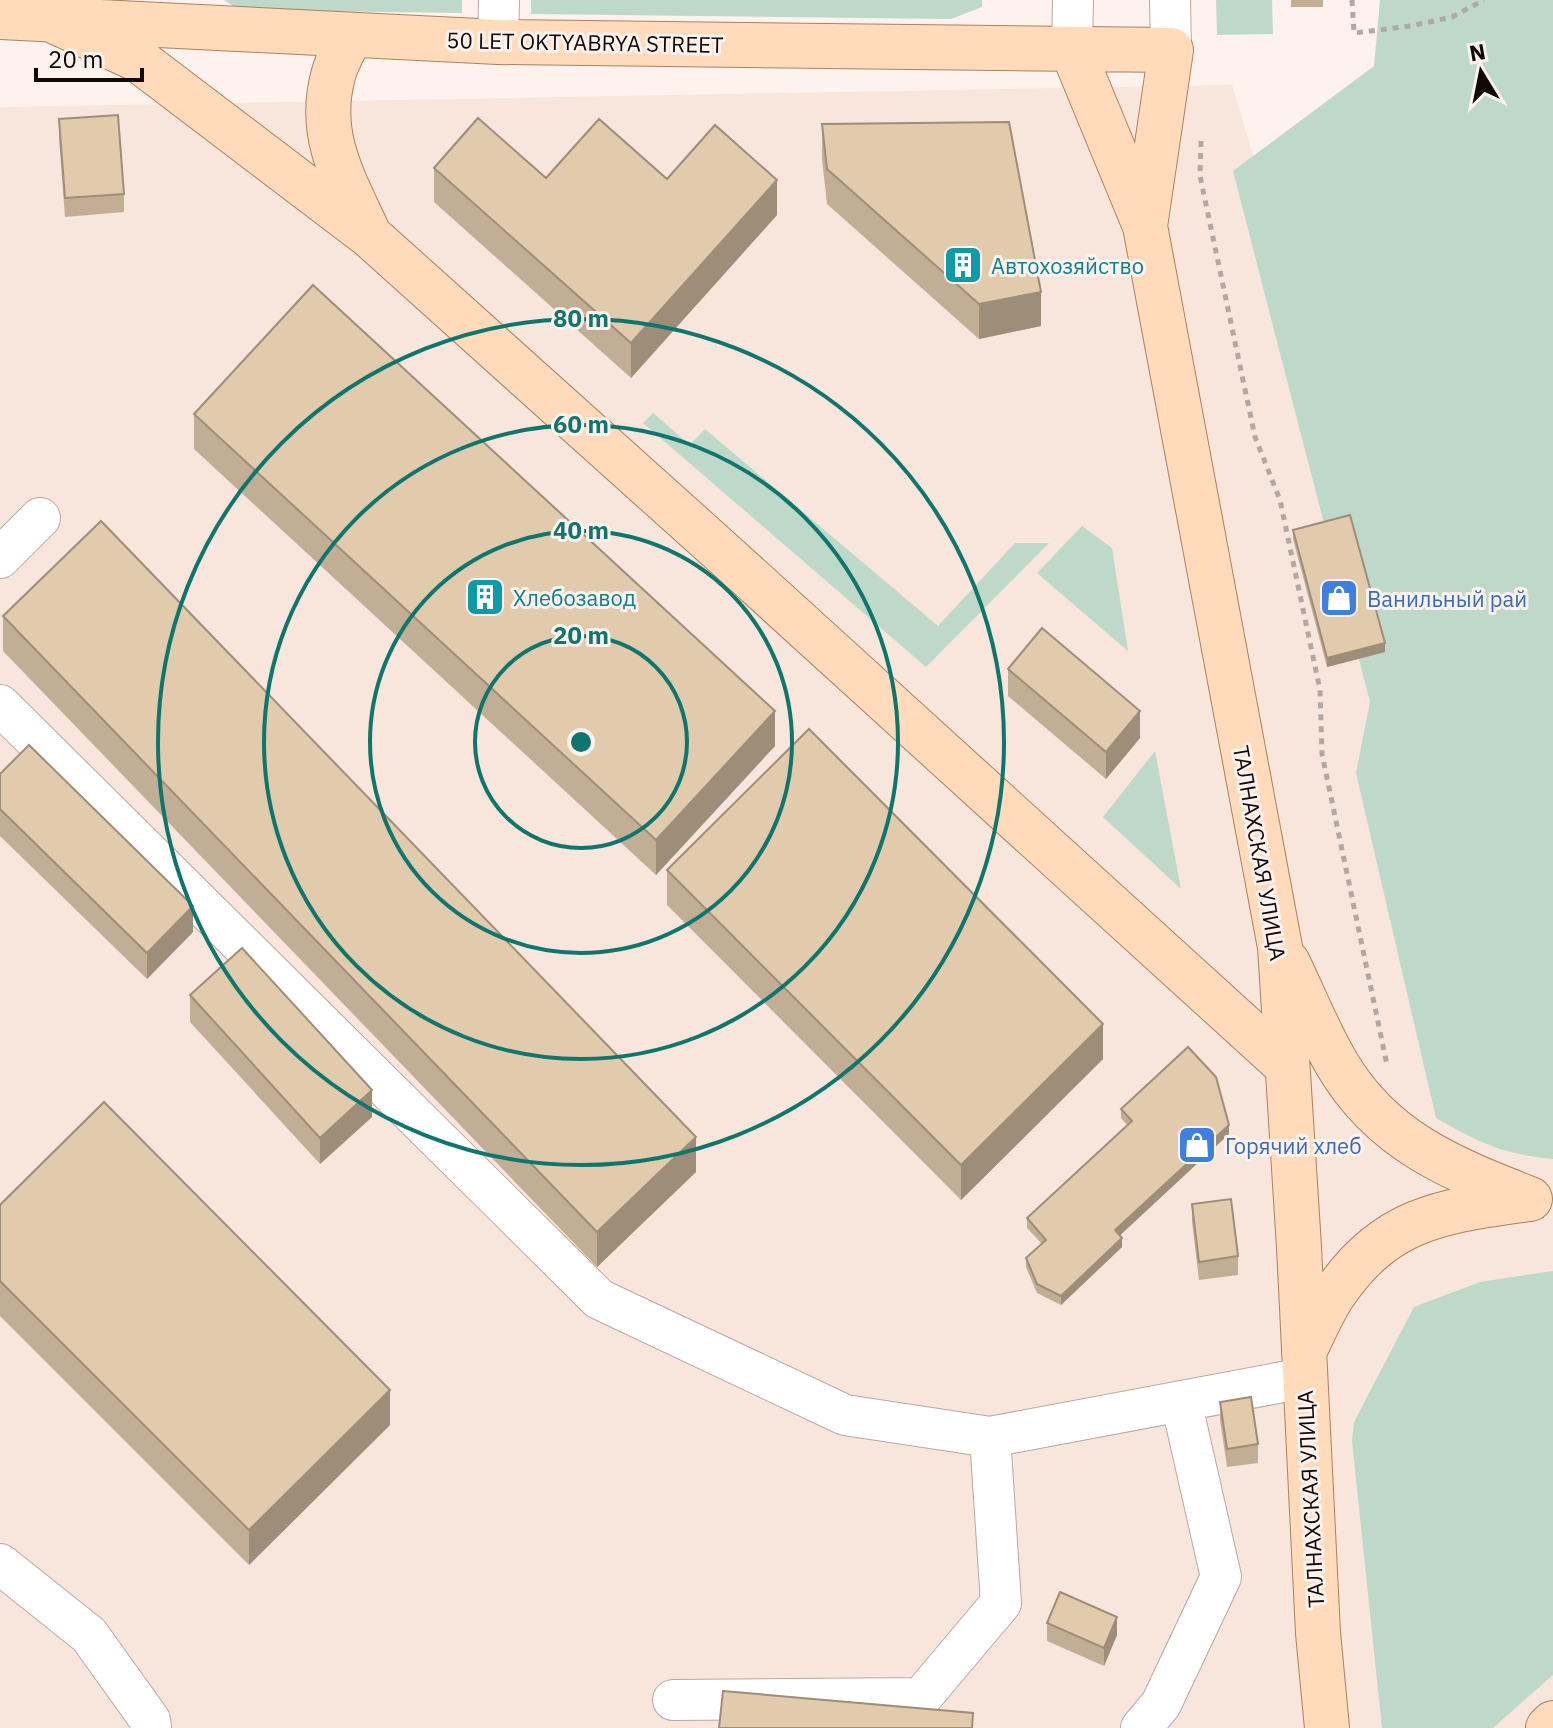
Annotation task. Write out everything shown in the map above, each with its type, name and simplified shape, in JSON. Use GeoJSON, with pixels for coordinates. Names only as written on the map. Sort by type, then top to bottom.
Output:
{"type":"FeatureCollection","features":[{"type":"Feature","properties":{"kind":"main road","name":"50 LET OKTYABRYA STREET"},"geometry":{"type":"LineString","coordinates":[[0,17],[45,9],[154,12],[351,35],[498,21],[1072,49],[1171,50]]}},
{"type":"Feature","properties":{"kind":"main road"},"geometry":{"type":"LineString","coordinates":[[45,9],[137,59],[370,236],[1286,1065]]}},
{"type":"Feature","properties":{"kind":"main road"},"geometry":{"type":"LineString","coordinates":[[351,35],[333,74],[326,122],[336,161],[370,236]]}},
{"type":"Feature","properties":{"kind":"main road","name":"ТАЛНАХСКАЯ УЛИЦА"},"geometry":{"type":"LineString","coordinates":[[1072,49],[1145,226],[1280,947],[1318,1633],[1327,1728]]}},
{"type":"Feature","properties":{"kind":"main road","name":"ТАЛНАХСКАЯ УЛИЦА"},"geometry":{"type":"LineString","coordinates":[[1145,226],[1171,50]]}},
{"type":"Feature","properties":{"kind":"main road"},"geometry":{"type":"LineString","coordinates":[[1280,947],[1337,1065],[1373,1111],[1410,1143],[1454,1169],[1542,1200]]}},
{"type":"Feature","properties":{"kind":"main road"},"geometry":{"type":"LineString","coordinates":[[1304,1366],[1335,1292],[1366,1254],[1401,1228],[1449,1211],[1542,1200]]}},
{"type":"Feature","properties":{"kind":"main road"},"geometry":{"type":"LineString","coordinates":[[1548,1728],[1553,1723]]}},
{"type":"Feature","properties":{"kind":"street","name":"ТАЛНАХСКАЯ УЛИЦА"},"geometry":{"type":"LineString","coordinates":[[1072,49],[1073,0]]}},
{"type":"Feature","properties":{"kind":"street","name":"ТАЛНАХСКАЯ УЛИЦА"},"geometry":{"type":"LineString","coordinates":[[1170,0],[1171,50]]}},
{"type":"Feature","properties":{"kind":"street"},"geometry":{"type":"LineString","coordinates":[[0,558],[40,518]]}},
{"type":"Feature","properties":{"kind":"street"},"geometry":{"type":"LineString","coordinates":[[0,705],[599,1299],[845,1415],[990,1437],[1181,1401],[1304,1366]]}},
{"type":"Feature","properties":{"kind":"street"},"geometry":{"type":"LineString","coordinates":[[1141,1728],[1161,1704],[1221,1577],[1181,1401]]}},
{"type":"Feature","properties":{"kind":"street"},"geometry":{"type":"LineString","coordinates":[[673,1700],[921,1698],[1001,1603],[990,1437]]}},
{"type":"Feature","properties":{"kind":"street"},"geometry":{"type":"LineString","coordinates":[[0,1564],[89,1635],[150,1720],[151,1728]]}},
{"type":"Feature","properties":{"kind":"path"},"geometry":{"type":"LineString","coordinates":[[1352,0],[1354,33],[1452,17],[1473,3],[1484,0]]}},
{"type":"Feature","properties":{"kind":"path"},"geometry":{"type":"LineString","coordinates":[[1201,132],[1200,176],[1255,437],[1280,500],[1296,573],[1320,690],[1322,754],[1389,1073]]}},
{"type":"Feature","properties":{"kind":"shaded area"},"geometry":{"type":"Polygon","coordinates":[[[1232,85],[1527,1068],[1553,1071],[1553,1728],[0,1728],[0,107],[1232,85]]]}},
{"type":"Feature","properties":{"kind":"green space"},"geometry":{"type":"Polygon","coordinates":[[[224,0],[462,0],[462,13],[239,10],[224,0]]]}},
{"type":"Feature","properties":{"kind":"green space"},"geometry":{"type":"Polygon","coordinates":[[[531,0],[982,0],[982,7],[951,19],[531,14],[531,0]]]}},
{"type":"Feature","properties":{"kind":"green space"},"geometry":{"type":"Polygon","coordinates":[[[1216,0],[1272,0],[1273,34],[1217,35],[1216,0]]]}},
{"type":"Feature","properties":{"kind":"green space"},"geometry":{"type":"Polygon","coordinates":[[[1380,0],[1553,0],[1553,1159],[1492,1146],[1436,1118],[1356,773],[1370,702],[1233,171],[1374,66],[1380,0]]]}},
{"type":"Feature","properties":{"kind":"green space"},"geometry":{"type":"Polygon","coordinates":[[[653,413],[690,445],[705,429],[938,626],[1015,543],[1049,543],[926,667],[643,423],[653,413]]]}},
{"type":"Feature","properties":{"kind":"green space"},"geometry":{"type":"Polygon","coordinates":[[[1082,526],[1112,548],[1128,651],[1037,573],[1082,526]]]}},
{"type":"Feature","properties":{"kind":"green space"},"geometry":{"type":"Polygon","coordinates":[[[1155,751],[1181,889],[1103,817],[1155,751]]]}},
{"type":"Feature","properties":{"kind":"green space"},"geometry":{"type":"Polygon","coordinates":[[[1553,1271],[1553,1675],[1493,1728],[1382,1728],[1352,1441],[1354,1422],[1414,1307],[1480,1282],[1553,1271]]]}},
{"type":"Feature","properties":{"kind":"building"},"geometry":{"type":"Polygon","coordinates":[[[118,115],[124,194],[65,198],[59,119],[118,115]]]}},
{"type":"Feature","properties":{"kind":"building"},"geometry":{"type":"Polygon","coordinates":[[[478,118],[546,178],[599,119],[667,179],[715,125],[777,180],[631,343],[434,168],[478,118]]]}},
{"type":"Feature","properties":{"kind":"building","name":"Автохозяйство"},"geometry":{"type":"Polygon","coordinates":[[[1009,122],[1041,292],[979,304],[827,169],[822,124],[1009,122]]]}},
{"type":"Feature","properties":{"kind":"building","name":"Хлебозавод"},"geometry":{"type":"Polygon","coordinates":[[[313,285],[775,711],[656,840],[194,414],[313,285]]]}},
{"type":"Feature","properties":{"kind":"building","name":"Ванильный рай"},"geometry":{"type":"Polygon","coordinates":[[[1350,515],[1385,643],[1327,658],[1293,530],[1350,515]]]}},
{"type":"Feature","properties":{"kind":"building"},"geometry":{"type":"Polygon","coordinates":[[[101,521],[696,1137],[597,1232],[3,616],[101,521]]]}},
{"type":"Feature","properties":{"kind":"building"},"geometry":{"type":"Polygon","coordinates":[[[1042,628],[1140,711],[1106,752],[1008,669],[1042,628]]]}},
{"type":"Feature","properties":{"kind":"building"},"geometry":{"type":"Polygon","coordinates":[[[809,729],[1103,1024],[961,1165],[667,870],[809,729]]]}},
{"type":"Feature","properties":{"kind":"building"},"geometry":{"type":"Polygon","coordinates":[[[29,745],[193,906],[147,953],[0,809],[0,774],[29,745]]]}},
{"type":"Feature","properties":{"kind":"building"},"geometry":{"type":"Polygon","coordinates":[[[242,948],[372,1090],[320,1138],[190,995],[242,948]]]}},
{"type":"Feature","properties":{"kind":"building"},"geometry":{"type":"Polygon","coordinates":[[[1188,1047],[1216,1077],[1229,1125],[1115,1230],[1122,1238],[1061,1296],[1037,1284],[1026,1258],[1046,1240],[1027,1218],[1132,1121],[1121,1109],[1188,1047]]]}},
{"type":"Feature","properties":{"kind":"building"},"geometry":{"type":"Polygon","coordinates":[[[104,1102],[390,1390],[249,1530],[0,1281],[0,1205],[104,1102]]]}},
{"type":"Feature","properties":{"kind":"building"},"geometry":{"type":"Polygon","coordinates":[[[1231,1199],[1238,1256],[1199,1262],[1192,1204],[1231,1199]]]}},
{"type":"Feature","properties":{"kind":"building"},"geometry":{"type":"Polygon","coordinates":[[[1251,1397],[1258,1444],[1227,1449],[1220,1402],[1251,1397]]]}},
{"type":"Feature","properties":{"kind":"building"},"geometry":{"type":"Polygon","coordinates":[[[1060,1592],[1117,1617],[1104,1648],[1047,1623],[1060,1592]]]}},
{"type":"Feature","properties":{"kind":"building"},"geometry":{"type":"Polygon","coordinates":[[[723,1691],[973,1713],[972,1728],[719,1728],[723,1691]]]}},
{"type":"Feature","properties":{"kind":"place","name":"Автохозяйство"},"geometry":{"type":"Point","coordinates":[963,265]}},
{"type":"Feature","properties":{"kind":"place","name":"Хлебозавод"},"geometry":{"type":"Point","coordinates":[485,597]}},
{"type":"Feature","properties":{"kind":"place","name":"Ванильный рай"},"geometry":{"type":"Point","coordinates":[1339,598]}},
{"type":"Feature","properties":{"kind":"place","name":"Горячий хлеб"},"geometry":{"type":"Point","coordinates":[1197,1145]}}]}
